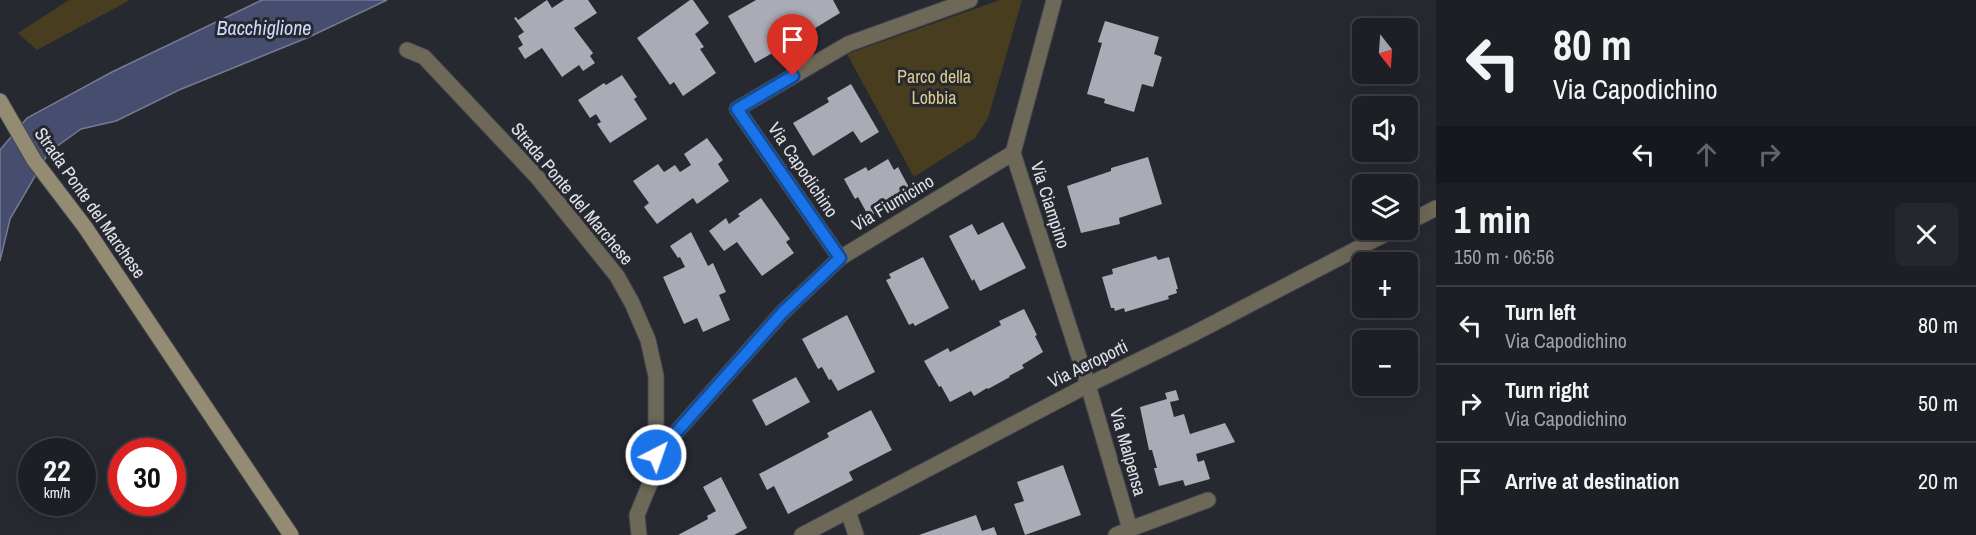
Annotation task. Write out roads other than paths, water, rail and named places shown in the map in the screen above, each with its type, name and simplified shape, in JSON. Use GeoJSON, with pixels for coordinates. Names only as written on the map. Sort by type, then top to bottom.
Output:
{"type":"FeatureCollection","features":[{"type":"Feature","properties":{"kind":"main road","name":"Strada Ponte del Marchese"},"geometry":{"type":"LineString","coordinates":[[0,101],[34,160],[74,212],[291,535]]}},
{"type":"Feature","properties":{"kind":"street","name":"Via Capodichino"},"geometry":{"type":"LineString","coordinates":[[840,258],[737,109],[848,44],[970,0]]}},
{"type":"Feature","properties":{"kind":"street","name":"Via Ciampino"},"geometry":{"type":"LineString","coordinates":[[1054,0],[1013,153],[1088,385]]}},
{"type":"Feature","properties":{"kind":"street","name":"Strada Ponte del Marchese"},"geometry":{"type":"LineString","coordinates":[[407,50],[424,57],[538,178],[617,276],[632,303],[648,340],[656,376],[656,455],[651,481],[637,515],[639,535]]}},
{"type":"Feature","properties":{"kind":"street","name":"Via Fiumicino"},"geometry":{"type":"LineString","coordinates":[[656,455],[782,313],[840,258],[1013,153]]}},
{"type":"Feature","properties":{"kind":"street"},"geometry":{"type":"LineString","coordinates":[[1418,217],[1436,208]]}},
{"type":"Feature","properties":{"kind":"street","name":"Via Aeroporti"},"geometry":{"type":"LineString","coordinates":[[802,535],[1088,385],[1193,334],[1374,240]]}},
{"type":"Feature","properties":{"kind":"street","name":"Via Malpensa"},"geometry":{"type":"LineString","coordinates":[[1088,385],[1123,532],[1208,500]]}},
{"type":"Feature","properties":{"kind":"street"},"geometry":{"type":"LineString","coordinates":[[848,511],[856,535]]}},
{"type":"Feature","properties":{"kind":"water","name":"Bacchiglione"},"geometry":{"type":"Polygon","coordinates":[[[262,0],[387,0],[309,37],[179,90],[116,121],[81,129],[49,152],[10,219],[0,261],[0,150],[27,118],[112,72],[262,0]]]}},
{"type":"Feature","properties":{"kind":"park label","name":"Parco della Lobbia"},"geometry":{"type":"Point","coordinates":[934,88]}}]}
